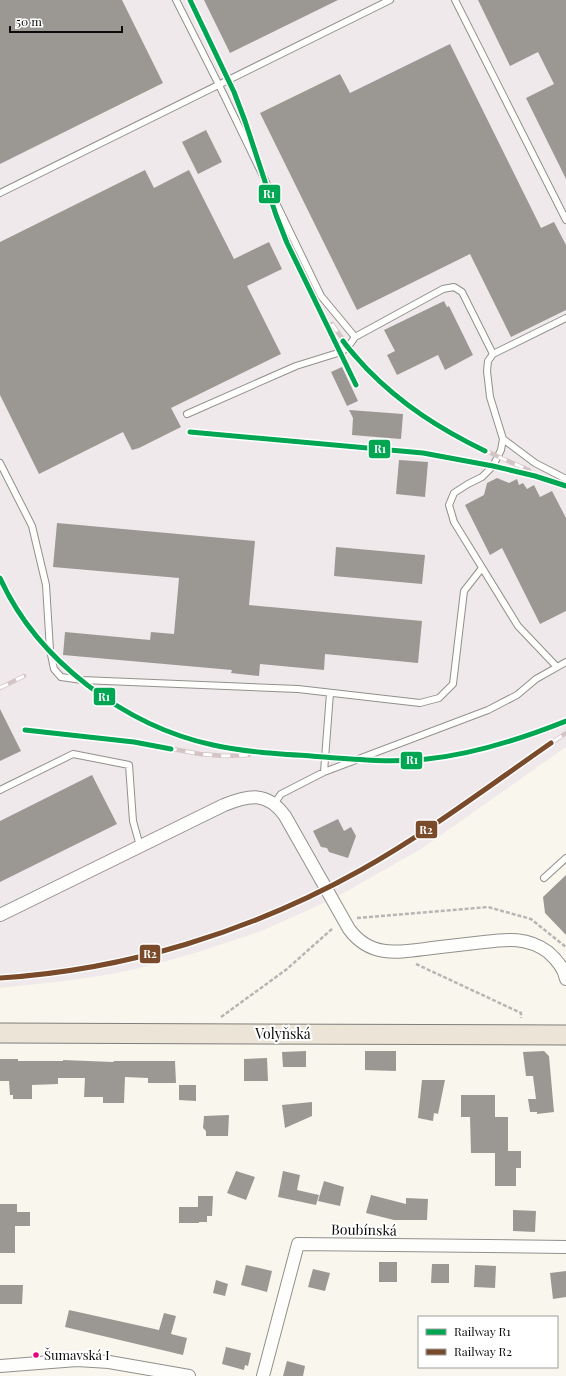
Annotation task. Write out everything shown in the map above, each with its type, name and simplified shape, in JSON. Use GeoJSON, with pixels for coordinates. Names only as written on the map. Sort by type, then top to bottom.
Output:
{"type":"FeatureCollection","features":[{"type":"Feature","properties":{"kind":"main road","name":"Volyňská"},"geometry":{"type":"LineString","coordinates":[[0,1032],[566,1035]]}},
{"type":"Feature","properties":{"kind":"street"},"geometry":{"type":"LineString","coordinates":[[0,915],[224,805],[246,796],[260,797],[274,804],[285,816],[353,935],[364,944],[376,950],[396,953],[505,939],[524,940],[540,946],[552,956],[560,964],[566,979]]}},
{"type":"Feature","properties":{"kind":"street","name":"Boubínská"},"geometry":{"type":"LineString","coordinates":[[263,1376],[298,1244],[566,1247]]}},
{"type":"Feature","properties":{"kind":"street"},"geometry":{"type":"LineString","coordinates":[[0,1366],[77,1360],[109,1362],[189,1376]]}},
{"type":"Feature","properties":{"kind":"lane"},"geometry":{"type":"LineString","coordinates":[[176,0],[219,85],[321,296],[355,337]]}},
{"type":"Feature","properties":{"kind":"lane"},"geometry":{"type":"LineString","coordinates":[[0,193],[390,0]]}},
{"type":"Feature","properties":{"kind":"lane"},"geometry":{"type":"LineString","coordinates":[[455,0],[566,220]]}},
{"type":"Feature","properties":{"kind":"lane"},"geometry":{"type":"LineString","coordinates":[[187,414],[296,366],[341,352],[348,347],[355,337],[443,289],[454,287],[462,292],[493,354]]}},
{"type":"Feature","properties":{"kind":"lane"},"geometry":{"type":"LineString","coordinates":[[557,667],[518,626],[454,522],[449,505],[454,493],[482,477],[493,466],[501,450],[503,439],[489,391],[487,371],[488,361],[493,354],[566,318]]}},
{"type":"Feature","properties":{"kind":"lane"},"geometry":{"type":"LineString","coordinates":[[503,439],[535,463],[566,479]]}},
{"type":"Feature","properties":{"kind":"lane"},"geometry":{"type":"LineString","coordinates":[[0,463],[32,526],[46,585],[50,650],[54,670],[61,677],[82,680],[298,689],[420,703],[439,698],[453,684],[464,591],[482,568]]}},
{"type":"Feature","properties":{"kind":"lane"},"geometry":{"type":"LineString","coordinates":[[274,804],[281,794],[324,772],[488,710],[517,695],[536,679],[566,662]]}},
{"type":"Feature","properties":{"kind":"lane"},"geometry":{"type":"LineString","coordinates":[[324,772],[330,693]]}},
{"type":"Feature","properties":{"kind":"lane"},"geometry":{"type":"LineString","coordinates":[[0,790],[73,754],[129,765],[133,821],[140,846]]}},
{"type":"Feature","properties":{"kind":"lane"},"geometry":{"type":"LineString","coordinates":[[544,878],[566,858]]}},
{"type":"Feature","properties":{"kind":"path"},"geometry":{"type":"LineString","coordinates":[[212,1033],[218,1019],[287,969],[344,920],[488,907],[531,919],[566,947]]}},
{"type":"Feature","properties":{"kind":"path"},"geometry":{"type":"LineString","coordinates":[[406,952],[412,962],[521,1013],[523,1034]]}},
{"type":"Feature","properties":{"kind":"shaded area"},"geometry":{"type":"Polygon","coordinates":[[[0,0],[566,0],[566,747],[421,849],[333,899],[259,932],[149,966],[112,974],[0,988],[0,0]]]}},
{"type":"Feature","properties":{"kind":"building"},"geometry":{"type":"Polygon","coordinates":[[[0,0],[122,0],[163,83],[0,164],[0,0]]]}},
{"type":"Feature","properties":{"kind":"building"},"geometry":{"type":"Polygon","coordinates":[[[204,0],[338,0],[230,53],[204,0]]]}},
{"type":"Feature","properties":{"kind":"building"},"geometry":{"type":"Polygon","coordinates":[[[478,0],[566,0],[566,179],[526,98],[554,84],[538,52],[510,66],[478,0]]]}},
{"type":"Feature","properties":{"kind":"building"},"geometry":{"type":"Polygon","coordinates":[[[450,44],[541,228],[554,222],[566,245],[566,310],[511,337],[470,254],[357,310],[260,113],[340,74],[350,93],[450,44]]]}},
{"type":"Feature","properties":{"kind":"building"},"geometry":{"type":"Polygon","coordinates":[[[206,130],[222,162],[198,174],[182,142],[206,130]]]}},
{"type":"Feature","properties":{"kind":"building"},"geometry":{"type":"Polygon","coordinates":[[[145,170],[154,188],[189,170],[234,259],[269,242],[282,269],[247,286],[281,354],[171,408],[181,427],[139,448],[132,450],[123,432],[39,474],[0,395],[0,242],[145,170]]]}},
{"type":"Feature","properties":{"kind":"building"},"geometry":{"type":"Polygon","coordinates":[[[444,301],[447,307],[449,306],[473,355],[445,370],[438,355],[397,375],[387,355],[395,351],[384,330],[444,301]]]}},
{"type":"Feature","properties":{"kind":"building"},"geometry":{"type":"Polygon","coordinates":[[[342,367],[358,401],[347,406],[331,372],[342,367]]]}},
{"type":"Feature","properties":{"kind":"building"},"geometry":{"type":"Polygon","coordinates":[[[349,410],[403,414],[401,439],[352,435],[353,418],[349,410]]]}},
{"type":"Feature","properties":{"kind":"building"},"geometry":{"type":"Polygon","coordinates":[[[399,460],[428,462],[425,497],[396,494],[399,460]]]}},
{"type":"Feature","properties":{"kind":"building"},"geometry":{"type":"Polygon","coordinates":[[[497,478],[509,483],[517,479],[519,485],[523,483],[527,489],[534,485],[540,497],[552,491],[566,518],[566,611],[540,624],[502,548],[490,555],[465,505],[484,495],[487,483],[497,478]]]}},
{"type":"Feature","properties":{"kind":"building"},"geometry":{"type":"Polygon","coordinates":[[[57,523],[255,541],[249,605],[422,621],[418,663],[325,654],[324,670],[260,664],[259,676],[231,673],[232,670],[63,655],[65,632],[150,640],[151,632],[174,634],[179,578],[53,567],[57,523]]]}},
{"type":"Feature","properties":{"kind":"building"},"geometry":{"type":"Polygon","coordinates":[[[336,547],[425,555],[422,584],[334,576],[336,547]]]}},
{"type":"Feature","properties":{"kind":"building"},"geometry":{"type":"Polygon","coordinates":[[[0,709],[21,751],[0,761],[0,709]]]}},
{"type":"Feature","properties":{"kind":"building"},"geometry":{"type":"Polygon","coordinates":[[[92,775],[117,824],[0,882],[0,821],[92,775]]]}},
{"type":"Feature","properties":{"kind":"building"},"geometry":{"type":"Polygon","coordinates":[[[338,819],[344,831],[351,827],[356,836],[348,858],[329,852],[327,848],[321,847],[313,831],[338,819]]]}},
{"type":"Feature","properties":{"kind":"building"},"geometry":{"type":"Polygon","coordinates":[[[566,875],[566,935],[545,913],[543,897],[566,875]]]}},
{"type":"Feature","properties":{"kind":"building"},"geometry":{"type":"Polygon","coordinates":[[[306,1051],[306,1067],[283,1067],[282,1052],[306,1051]]]}},
{"type":"Feature","properties":{"kind":"building"},"geometry":{"type":"Polygon","coordinates":[[[365,1051],[396,1051],[396,1071],[365,1070],[365,1051]]]}},
{"type":"Feature","properties":{"kind":"building"},"geometry":{"type":"Polygon","coordinates":[[[544,1051],[549,1056],[554,1112],[537,1114],[537,1112],[530,1112],[528,1099],[536,1099],[533,1076],[526,1076],[523,1052],[544,1051]]]}},
{"type":"Feature","properties":{"kind":"building"},"geometry":{"type":"Polygon","coordinates":[[[267,1058],[268,1081],[244,1081],[244,1059],[267,1058]]]}},
{"type":"Feature","properties":{"kind":"building"},"geometry":{"type":"Polygon","coordinates":[[[0,1059],[18,1059],[18,1061],[175,1061],[176,1083],[148,1083],[148,1078],[125,1077],[124,1103],[103,1103],[103,1097],[84,1097],[85,1078],[58,1078],[58,1084],[32,1085],[32,1099],[13,1099],[13,1095],[10,1095],[9,1081],[0,1081],[0,1059]]]}},
{"type":"Feature","properties":{"kind":"building"},"geometry":{"type":"Polygon","coordinates":[[[422,1080],[445,1080],[438,1114],[434,1113],[433,1121],[418,1118],[422,1080]]]}},
{"type":"Feature","properties":{"kind":"building"},"geometry":{"type":"Polygon","coordinates":[[[179,1085],[196,1085],[196,1101],[179,1100],[179,1085]]]}},
{"type":"Feature","properties":{"kind":"building"},"geometry":{"type":"Polygon","coordinates":[[[461,1095],[495,1095],[495,1117],[508,1117],[508,1151],[521,1151],[521,1168],[516,1168],[516,1186],[495,1186],[495,1153],[471,1153],[470,1117],[461,1117],[461,1095]]]}},
{"type":"Feature","properties":{"kind":"building"},"geometry":{"type":"Polygon","coordinates":[[[312,1102],[312,1116],[285,1128],[282,1105],[312,1102]]]}},
{"type":"Feature","properties":{"kind":"building"},"geometry":{"type":"Polygon","coordinates":[[[229,1115],[228,1136],[206,1136],[206,1131],[203,1128],[204,1116],[229,1115]]]}},
{"type":"Feature","properties":{"kind":"building"},"geometry":{"type":"Polygon","coordinates":[[[236,1171],[255,1177],[246,1200],[227,1193],[236,1171]]]}},
{"type":"Feature","properties":{"kind":"building"},"geometry":{"type":"Polygon","coordinates":[[[283,1171],[300,1175],[297,1190],[319,1195],[316,1205],[278,1197],[283,1171]]]}},
{"type":"Feature","properties":{"kind":"building"},"geometry":{"type":"Polygon","coordinates":[[[324,1181],[344,1187],[340,1206],[318,1201],[324,1181]]]}},
{"type":"Feature","properties":{"kind":"building"},"geometry":{"type":"Polygon","coordinates":[[[371,1195],[406,1204],[406,1198],[428,1199],[427,1220],[394,1220],[366,1213],[371,1195]]]}},
{"type":"Feature","properties":{"kind":"building"},"geometry":{"type":"Polygon","coordinates":[[[198,1196],[213,1196],[212,1216],[207,1216],[207,1222],[179,1223],[179,1207],[198,1207],[198,1196]]]}},
{"type":"Feature","properties":{"kind":"building"},"geometry":{"type":"Polygon","coordinates":[[[0,1204],[17,1204],[17,1212],[30,1212],[30,1226],[15,1226],[15,1253],[0,1253],[0,1204]]]}},
{"type":"Feature","properties":{"kind":"building"},"geometry":{"type":"Polygon","coordinates":[[[513,1210],[536,1211],[535,1232],[513,1231],[513,1210]]]}},
{"type":"Feature","properties":{"kind":"building"},"geometry":{"type":"Polygon","coordinates":[[[379,1262],[397,1262],[397,1282],[379,1282],[379,1262]]]}},
{"type":"Feature","properties":{"kind":"building"},"geometry":{"type":"Polygon","coordinates":[[[432,1264],[449,1264],[449,1283],[431,1283],[432,1264]]]}},
{"type":"Feature","properties":{"kind":"building"},"geometry":{"type":"Polygon","coordinates":[[[246,1265],[272,1271],[267,1292],[241,1285],[246,1265]]]}},
{"type":"Feature","properties":{"kind":"building"},"geometry":{"type":"Polygon","coordinates":[[[475,1265],[496,1266],[495,1288],[474,1287],[475,1265]]]}},
{"type":"Feature","properties":{"kind":"building"},"geometry":{"type":"Polygon","coordinates":[[[313,1269],[330,1273],[325,1291],[308,1287],[313,1269]]]}},
{"type":"Feature","properties":{"kind":"building"},"geometry":{"type":"Polygon","coordinates":[[[566,1271],[566,1297],[553,1299],[550,1273],[566,1271]]]}},
{"type":"Feature","properties":{"kind":"building"},"geometry":{"type":"Polygon","coordinates":[[[216,1280],[228,1284],[225,1296],[213,1293],[216,1280]]]}},
{"type":"Feature","properties":{"kind":"building"},"geometry":{"type":"Polygon","coordinates":[[[0,1285],[23,1285],[22,1304],[0,1304],[0,1285]]]}},
{"type":"Feature","properties":{"kind":"building"},"geometry":{"type":"Polygon","coordinates":[[[69,1310],[159,1330],[164,1313],[176,1316],[171,1334],[187,1338],[183,1355],[65,1327],[69,1310]]]}},
{"type":"Feature","properties":{"kind":"building"},"geometry":{"type":"Polygon","coordinates":[[[226,1347],[251,1353],[248,1366],[245,1365],[244,1370],[222,1364],[226,1347]]]}},
{"type":"Feature","properties":{"kind":"building"},"geometry":{"type":"Polygon","coordinates":[[[287,1361],[305,1366],[303,1376],[283,1376],[287,1361]]]}},
{"type":"Feature","properties":{"kind":"railway"},"geometry":{"type":"LineString","coordinates":[[190,0],[234,92],[287,243],[356,385]]}},
{"type":"Feature","properties":{"kind":"railway"},"geometry":{"type":"LineString","coordinates":[[332,324],[352,351],[373,374],[395,395],[419,413],[470,443],[529,470]]}},
{"type":"Feature","properties":{"kind":"railway"},"geometry":{"type":"LineString","coordinates":[[190,432],[423,453],[493,466],[535,476],[566,486]]}},
{"type":"Feature","properties":{"kind":"railway"},"geometry":{"type":"LineString","coordinates":[[0,578],[16,608],[37,636],[60,662],[87,685],[117,705],[148,722],[180,736],[213,745],[250,751],[287,754],[369,760],[413,760],[445,757],[480,750],[515,740],[566,721]]}},
{"type":"Feature","properties":{"kind":"railway"},"geometry":{"type":"LineString","coordinates":[[0,688],[24,676]]}},
{"type":"Feature","properties":{"kind":"railway"},"geometry":{"type":"LineString","coordinates":[[25,730],[134,742],[200,754],[225,756],[249,755]]}},
{"type":"Feature","properties":{"kind":"railway"},"geometry":{"type":"LineString","coordinates":[[0,978],[68,971],[134,958],[198,939],[275,911],[325,889],[388,853],[466,803],[566,733]]}},
{"type":"Feature","properties":{"kind":"rail line","name":"R1"},"geometry":{"type":"LineString","coordinates":[[190,0],[234,92],[287,243],[356,385]]}},
{"type":"Feature","properties":{"kind":"rail line","name":"R1"},"geometry":{"type":"LineString","coordinates":[[343,341],[380,382],[408,405],[452,434],[485,451]]}},
{"type":"Feature","properties":{"kind":"rail line","name":"R1"},"geometry":{"type":"LineString","coordinates":[[190,432],[423,453],[493,466],[535,476],[566,486]]}},
{"type":"Feature","properties":{"kind":"rail line","name":"R1"},"geometry":{"type":"LineString","coordinates":[[0,578],[16,608],[37,636],[60,662],[87,685],[117,705],[148,722],[180,736],[213,745],[250,751],[287,754],[369,760],[413,760],[445,757],[480,750],[515,740],[566,721]]}},
{"type":"Feature","properties":{"kind":"rail line","name":"R1"},"geometry":{"type":"LineString","coordinates":[[25,730],[134,742],[171,749]]}},
{"type":"Feature","properties":{"kind":"rail line","name":"R2"},"geometry":{"type":"LineString","coordinates":[[0,978],[47,974],[140,957],[186,944],[275,912],[319,892],[386,856],[458,809],[551,743]]}},
{"type":"Feature","properties":{"kind":"place","name":"Šumavská I"},"geometry":{"type":"Point","coordinates":[36,1355]}}]}
